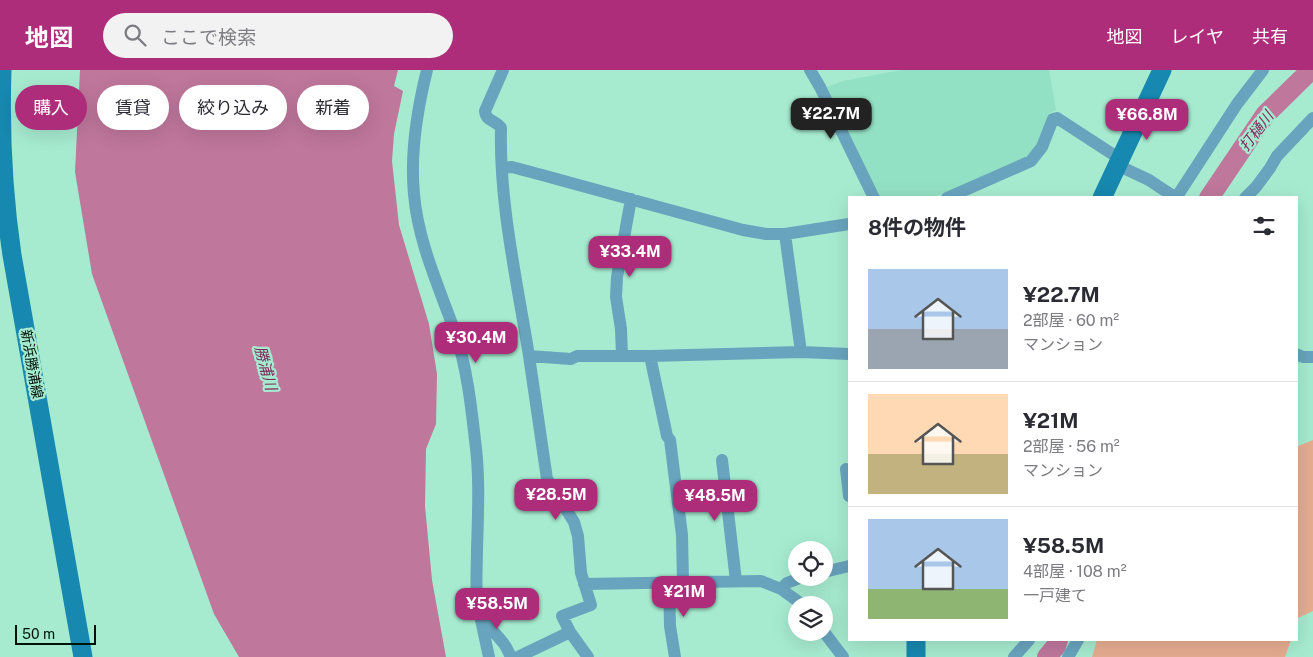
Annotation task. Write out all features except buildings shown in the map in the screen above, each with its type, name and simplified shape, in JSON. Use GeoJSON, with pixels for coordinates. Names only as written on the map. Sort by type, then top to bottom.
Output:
{"type":"FeatureCollection","features":[{"type":"Feature","properties":{"kind":"main road","name":"新浜勝浦線"},"geometry":{"type":"LineString","coordinates":[[2,70],[1,152],[5,208],[83,657]]}},
{"type":"Feature","properties":{"kind":"main road"},"geometry":{"type":"LineString","coordinates":[[1103,196],[1162,70]]}},
{"type":"Feature","properties":{"kind":"main road"},"geometry":{"type":"LineString","coordinates":[[916,641],[916,657]]}},
{"type":"Feature","properties":{"kind":"street"},"geometry":{"type":"LineString","coordinates":[[427,70],[419,104],[415,135],[412,169],[414,195],[427,254],[456,337],[467,386],[478,462],[480,583],[478,608],[489,657]]}},
{"type":"Feature","properties":{"kind":"street"},"geometry":{"type":"LineString","coordinates":[[503,70],[485,110],[488,119],[499,124],[501,128],[502,168],[511,247],[529,356],[546,479],[574,522],[578,536],[580,568],[591,605],[562,616],[570,632],[588,657]]}},
{"type":"Feature","properties":{"kind":"street"},"geometry":{"type":"LineString","coordinates":[[810,70],[873,196]]}},
{"type":"Feature","properties":{"kind":"street"},"geometry":{"type":"LineString","coordinates":[[1177,196],[1237,104],[1262,70]]}},
{"type":"Feature","properties":{"kind":"street"},"geometry":{"type":"LineString","coordinates":[[952,196],[1031,161],[1042,147],[1053,119],[1058,118],[1118,162],[1173,196]]}},
{"type":"Feature","properties":{"kind":"street"},"geometry":{"type":"LineString","coordinates":[[1247,196],[1256,187],[1277,156],[1313,118]]}},
{"type":"Feature","properties":{"kind":"street"},"geometry":{"type":"LineString","coordinates":[[502,168],[512,167],[743,230],[766,234],[785,234],[848,224]]}},
{"type":"Feature","properties":{"kind":"street"},"geometry":{"type":"LineString","coordinates":[[622,356],[621,329],[616,296],[617,278],[631,199]]}},
{"type":"Feature","properties":{"kind":"street"},"geometry":{"type":"LineString","coordinates":[[785,234],[801,352]]}},
{"type":"Feature","properties":{"kind":"street"},"geometry":{"type":"LineString","coordinates":[[529,356],[571,359],[577,356],[801,352],[848,354]]}},
{"type":"Feature","properties":{"kind":"street"},"geometry":{"type":"LineString","coordinates":[[1298,355],[1313,357]]}},
{"type":"Feature","properties":{"kind":"street"},"geometry":{"type":"LineString","coordinates":[[650,356],[667,436],[670,440],[682,535],[683,582]]}},
{"type":"Feature","properties":{"kind":"street"},"geometry":{"type":"LineString","coordinates":[[722,460],[736,581]]}},
{"type":"Feature","properties":{"kind":"street"},"geometry":{"type":"LineString","coordinates":[[846,469],[848,487]]}},
{"type":"Feature","properties":{"kind":"street"},"geometry":{"type":"LineString","coordinates":[[833,570],[848,566]]}},
{"type":"Feature","properties":{"kind":"street"},"geometry":{"type":"LineString","coordinates":[[584,584],[761,581],[781,589],[791,596]]}},
{"type":"Feature","properties":{"kind":"street"},"geometry":{"type":"LineString","coordinates":[[668,582],[670,626],[675,657]]}},
{"type":"Feature","properties":{"kind":"street"},"geometry":{"type":"LineString","coordinates":[[781,589],[788,583]]}},
{"type":"Feature","properties":{"kind":"street"},"geometry":{"type":"LineString","coordinates":[[478,608],[491,630],[504,644],[511,657]]}},
{"type":"Feature","properties":{"kind":"street"},"geometry":{"type":"LineString","coordinates":[[518,657],[570,632]]}},
{"type":"Feature","properties":{"kind":"street"},"geometry":{"type":"LineString","coordinates":[[831,641],[843,657]]}},
{"type":"Feature","properties":{"kind":"street"},"geometry":{"type":"LineString","coordinates":[[1014,657],[1029,641]]}},
{"type":"Feature","properties":{"kind":"street"},"geometry":{"type":"LineString","coordinates":[[1068,657],[1077,641]]}},
{"type":"Feature","properties":{"kind":"shaded area"},"geometry":{"type":"Polygon","coordinates":[[[901,70],[1049,70],[1056,110],[1050,113],[1033,154],[989,176],[937,196],[878,196],[824,88],[843,81],[901,70]]]}},
{"type":"Feature","properties":{"kind":"shaded area"},"geometry":{"type":"Polygon","coordinates":[[[1313,440],[1313,611],[1298,618],[1298,446],[1313,440]]]}},
{"type":"Feature","properties":{"kind":"shaded area"},"geometry":{"type":"Polygon","coordinates":[[[1097,641],[1291,641],[1285,657],[1092,657],[1097,641]]]}},
{"type":"Feature","properties":{"kind":"water","name":"勝浦川"},"geometry":{"type":"Polygon","coordinates":[[[80,70],[398,70],[394,86],[403,91],[394,134],[392,161],[399,225],[429,324],[437,374],[436,424],[426,449],[425,506],[432,580],[446,657],[239,657],[214,614],[92,274],[75,172],[77,130],[87,130],[87,85],[79,85],[80,70]]]}},
{"type":"Feature","properties":{"kind":"waterway","name":"打樋川"},"geometry":{"type":"LineString","coordinates":[[1210,196],[1265,115],[1311,70]]}},
{"type":"Feature","properties":{"kind":"waterway","name":"打樋川"},"geometry":{"type":"LineString","coordinates":[[1047,657],[1058,641]]}}]}
